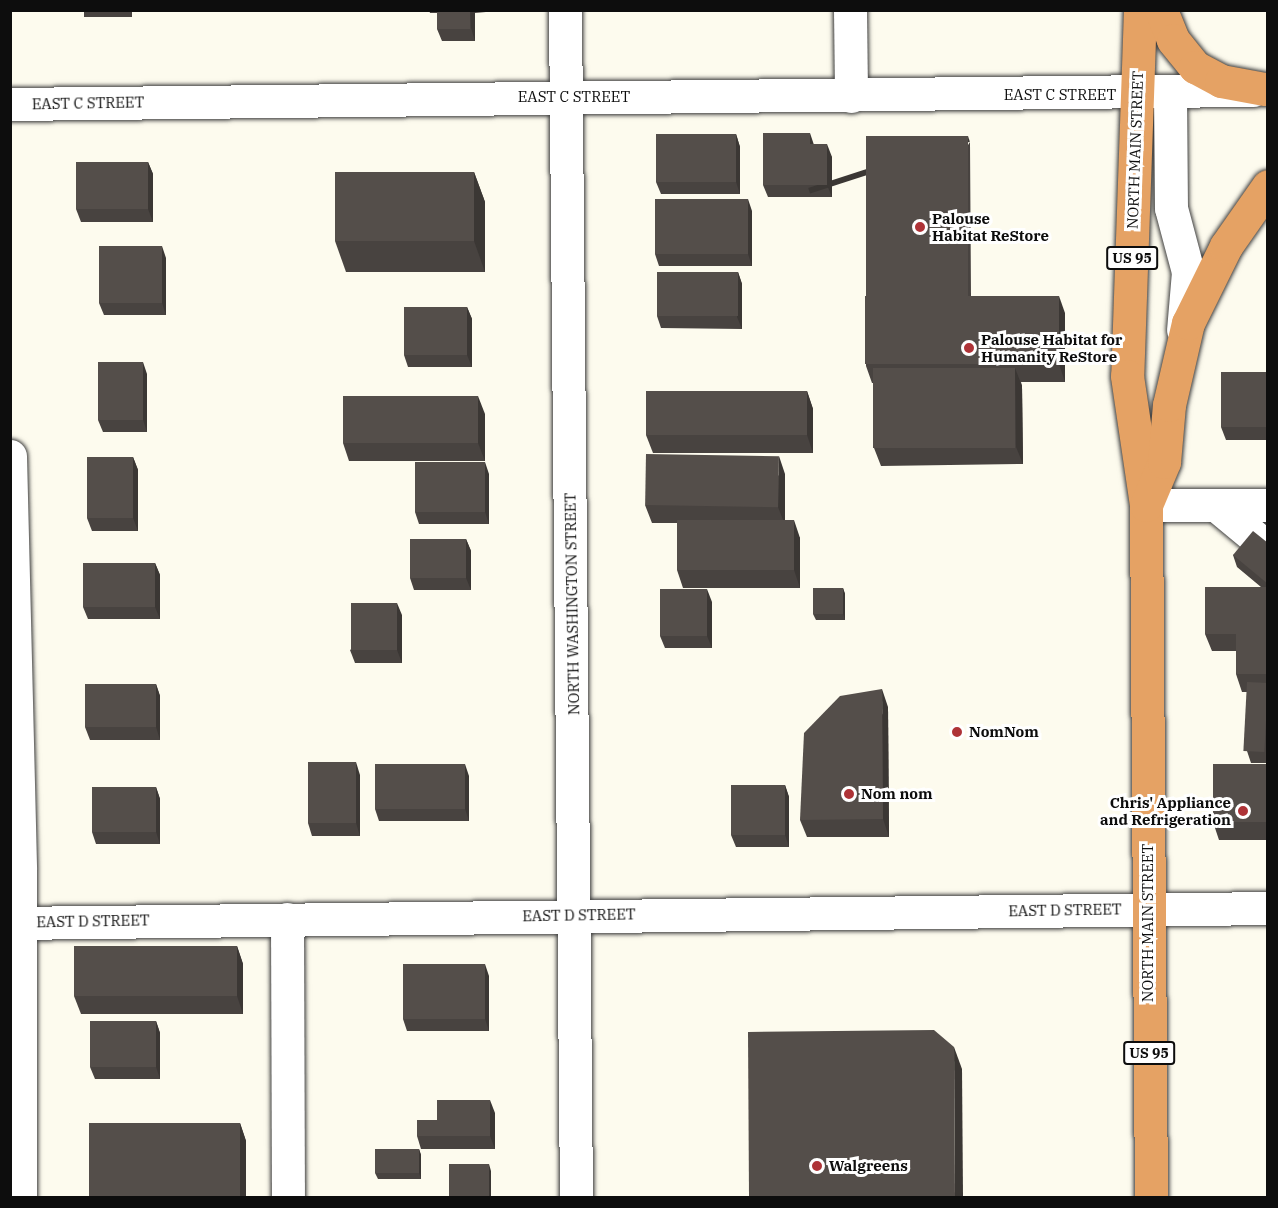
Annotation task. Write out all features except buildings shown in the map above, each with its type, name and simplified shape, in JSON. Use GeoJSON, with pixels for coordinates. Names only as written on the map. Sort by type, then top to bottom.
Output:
{"type":"FeatureCollection","features":[{"type":"Feature","properties":{"kind":"highway","name":"NORTH MAIN STREET"},"geometry":{"type":"LineString","coordinates":[[1140,10],[1126,376],[1146,505],[1150,1197]]}},
{"type":"Feature","properties":{"kind":"highway"},"geometry":{"type":"LineString","coordinates":[[1161,10],[1173,40],[1195,67],[1221,81],[1266,89]]}},
{"type":"Feature","properties":{"kind":"highway","name":"NORTH MAIN STREET"},"geometry":{"type":"LineString","coordinates":[[1146,505],[1164,462],[1182,339],[1226,246],[1268,186]]}},
{"type":"Feature","properties":{"kind":"street","name":"NORTH WASHINGTON STREET"},"geometry":{"type":"LineString","coordinates":[[565,10],[576,915],[576,1197]]}},
{"type":"Feature","properties":{"kind":"street"},"geometry":{"type":"LineString","coordinates":[[850,10],[851,96]]}},
{"type":"Feature","properties":{"kind":"street","name":"EAST C STREET"},"geometry":{"type":"LineString","coordinates":[[10,104],[565,97],[1170,94],[1266,89]]}},
{"type":"Feature","properties":{"kind":"street","name":"NORTH MAIN STREET"},"geometry":{"type":"LineString","coordinates":[[1170,94],[1171,208],[1188,272],[1182,339]]}},
{"type":"Feature","properties":{"kind":"street"},"geometry":{"type":"LineString","coordinates":[[10,456],[20,1197]]}},
{"type":"Feature","properties":{"kind":"street"},"geometry":{"type":"LineString","coordinates":[[1146,505],[1268,505]]}},
{"type":"Feature","properties":{"kind":"street"},"geometry":{"type":"LineString","coordinates":[[1216,505],[1268,548]]}},
{"type":"Feature","properties":{"kind":"street","name":"EAST D STREET"},"geometry":{"type":"LineString","coordinates":[[15,922],[1268,908]]}},
{"type":"Feature","properties":{"kind":"street"},"geometry":{"type":"LineString","coordinates":[[287,919],[288,1197]]}},
{"type":"Feature","properties":{"kind":"place","name":"Palouse Habitat ReStore"},"geometry":{"type":"Point","coordinates":[920,227]}},
{"type":"Feature","properties":{"kind":"place","name":"Palouse Habitat for Humanity ReStore"},"geometry":{"type":"Point","coordinates":[969,348]}},
{"type":"Feature","properties":{"kind":"place","name":"NomNom"},"geometry":{"type":"Point","coordinates":[957,732]}},
{"type":"Feature","properties":{"kind":"place","name":"Nom nom"},"geometry":{"type":"Point","coordinates":[849,794]}},
{"type":"Feature","properties":{"kind":"place","name":"Chris' Appliance and Refrigeration"},"geometry":{"type":"Point","coordinates":[1243,811]}},
{"type":"Feature","properties":{"kind":"place","name":"Walgreens"},"geometry":{"type":"Point","coordinates":[817,1166]}}]}
